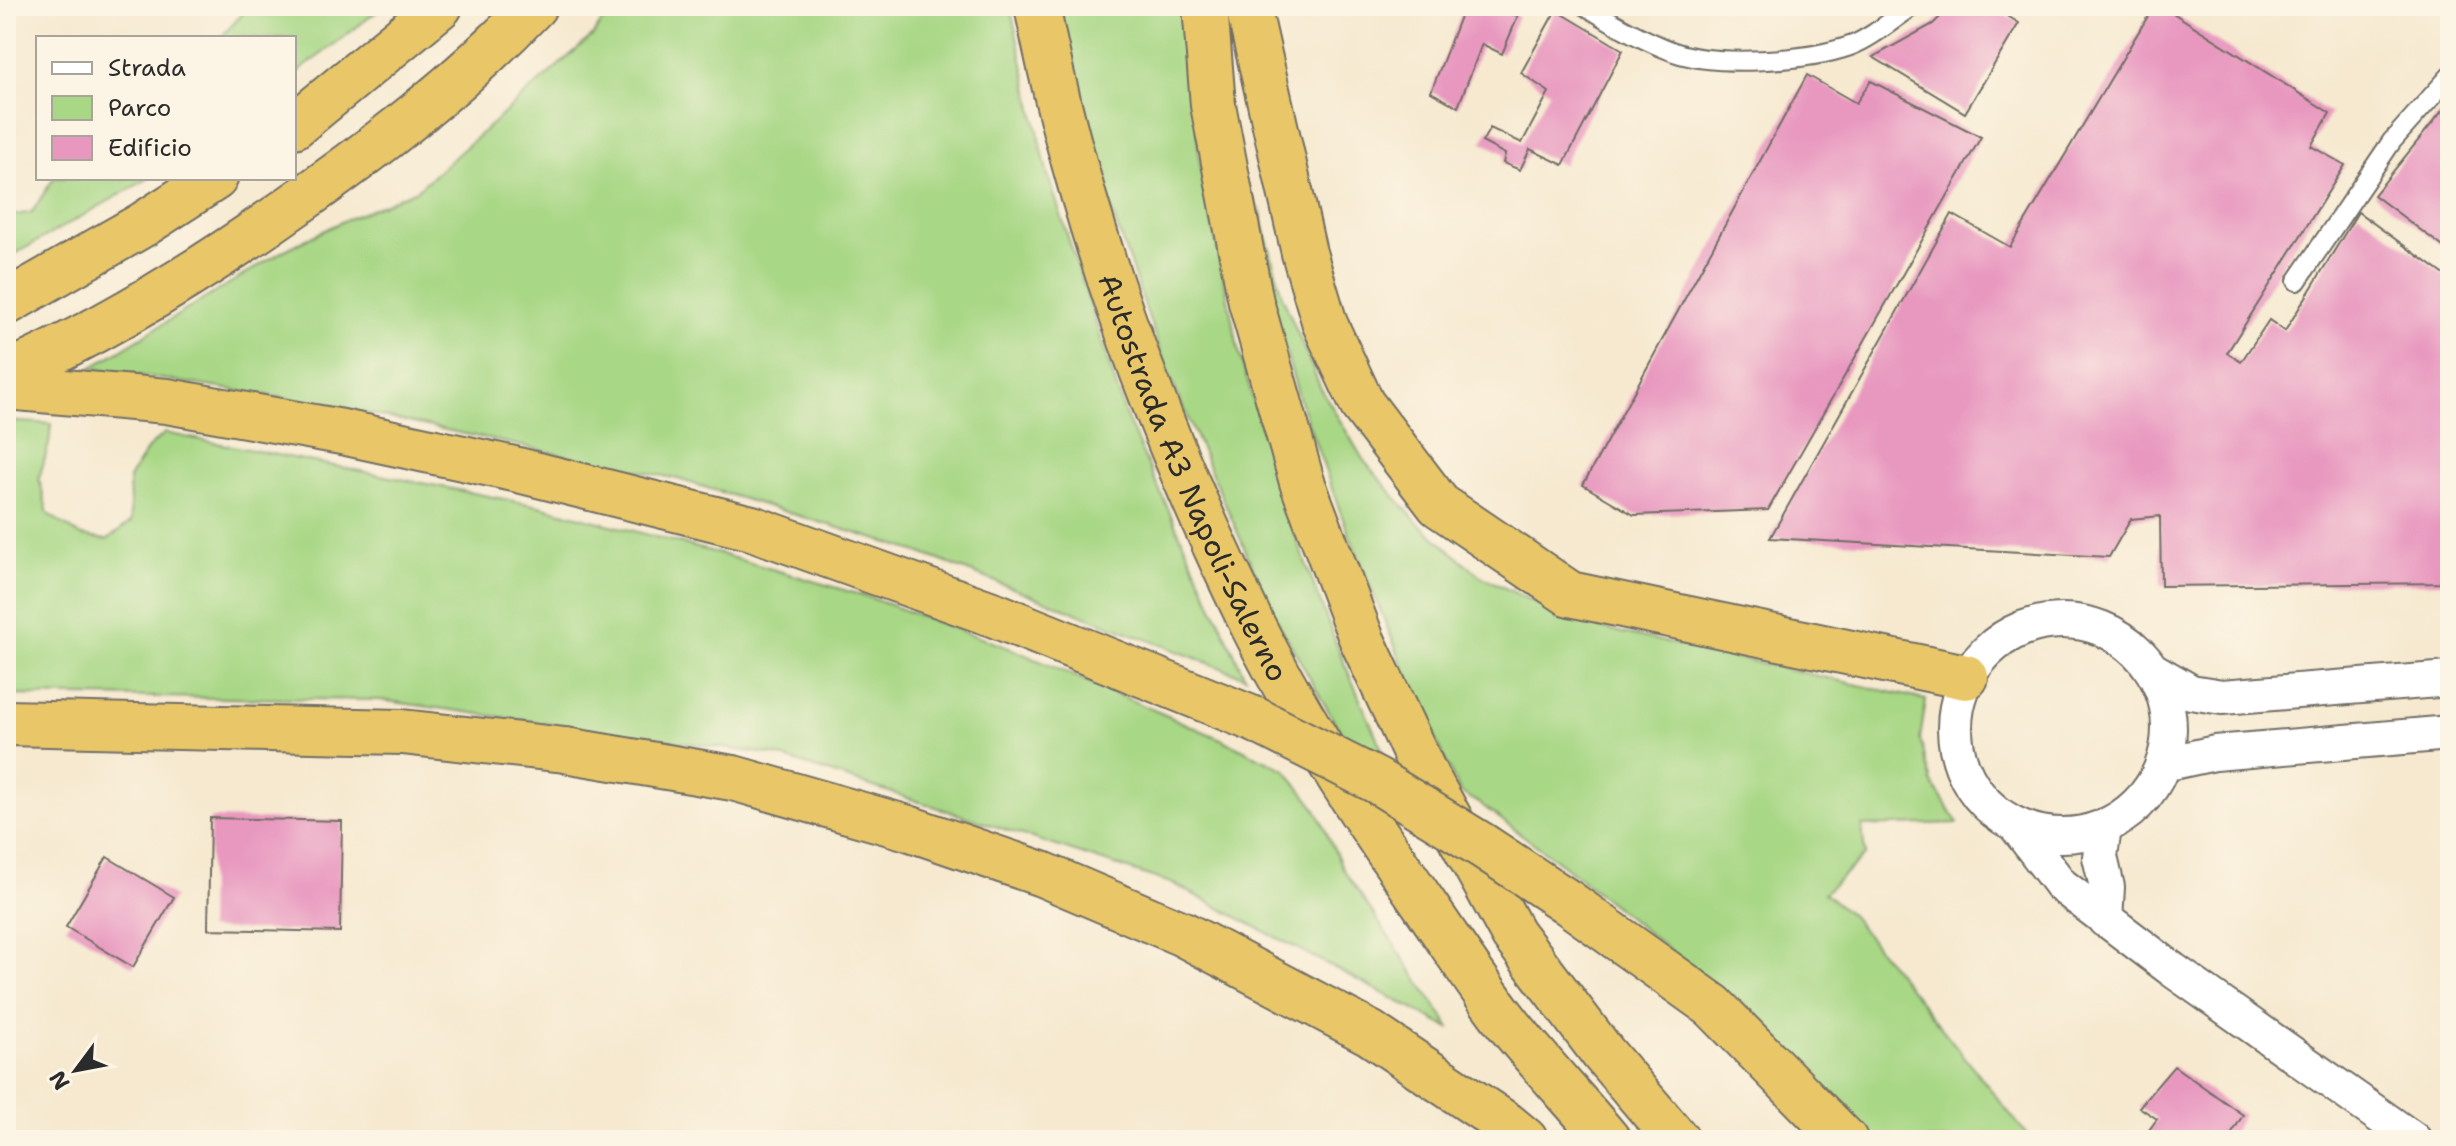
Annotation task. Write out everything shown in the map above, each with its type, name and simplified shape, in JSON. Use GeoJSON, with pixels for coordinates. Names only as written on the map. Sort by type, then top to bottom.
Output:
{"type":"FeatureCollection","features":[{"type":"Feature","properties":{"kind":"highway"},"geometry":{"type":"LineString","coordinates":[[296,124],[440,6]]}},
{"type":"Feature","properties":{"kind":"highway"},"geometry":{"type":"LineString","coordinates":[[6,374],[51,354],[214,261],[363,157],[493,49],[534,6]]}},
{"type":"Feature","properties":{"kind":"highway","name":"Autostrada A3 Napoli-Salerno"},"geometry":{"type":"LineString","coordinates":[[1037,6],[1075,164],[1114,293],[1185,475],[1254,627],[1323,752],[1400,869],[1504,1019],[1608,1140]]}},
{"type":"Feature","properties":{"kind":"highway"},"geometry":{"type":"LineString","coordinates":[[1205,6],[1213,105],[1251,302],[1302,482],[1362,640],[1423,770],[1513,934],[1603,1053],[1677,1140]]}},
{"type":"Feature","properties":{"kind":"highway"},"geometry":{"type":"LineString","coordinates":[[1248,6],[1304,253],[1325,324],[1362,404],[1439,505],[1570,594],[1966,677]]}},
{"type":"Feature","properties":{"kind":"highway"},"geometry":{"type":"LineString","coordinates":[[6,303],[144,224],[212,180]]}},
{"type":"Feature","properties":{"kind":"highway"},"geometry":{"type":"LineString","coordinates":[[6,387],[167,401],[342,432],[514,469],[752,528],[995,615],[1256,720],[1377,781],[1566,901],[1713,1006],[1845,1140]]}},
{"type":"Feature","properties":{"kind":"highway"},"geometry":{"type":"LineString","coordinates":[[6,723],[402,732],[565,750],[733,778],[908,828],[1042,874],[1183,934],[1370,1033],[1525,1140]]}},
{"type":"Feature","properties":{"kind":"street"},"geometry":{"type":"LineString","coordinates":[[2017,827],[2053,836],[2082,835],[2116,822],[2145,797],[2164,764],[2169,728],[2167,700],[2151,669],[2126,642],[2093,625],[2056,620],[2021,627],[1989,647],[1966,677],[1954,717],[1957,755],[1986,806],[2017,827],[2061,885],[2105,920],[2414,1140]]}},
{"type":"Feature","properties":{"kind":"street"},"geometry":{"type":"LineString","coordinates":[[2151,669],[2191,692],[2222,697],[2450,679]]}},
{"type":"Feature","properties":{"kind":"street"},"geometry":{"type":"LineString","coordinates":[[2164,764],[2215,753],[2450,733]]}},
{"type":"Feature","properties":{"kind":"street"},"geometry":{"type":"LineString","coordinates":[[2104,827],[2100,857],[2107,887],[2105,920]]}},
{"type":"Feature","properties":{"kind":"lane"},"geometry":{"type":"LineString","coordinates":[[1586,6],[1624,30],[1677,53],[1738,61],[1804,58],[1853,45],[1913,6]]}},
{"type":"Feature","properties":{"kind":"lane"},"geometry":{"type":"LineString","coordinates":[[2297,281],[2392,141],[2450,76]]}},
{"type":"Feature","properties":{"kind":"green space"},"geometry":{"type":"Polygon","coordinates":[[[250,6],[384,6],[296,73],[296,36],[222,36],[250,6]]]}},
{"type":"Feature","properties":{"kind":"green space"},"geometry":{"type":"Polygon","coordinates":[[[612,6],[1010,6],[1047,172],[1126,417],[1245,677],[918,552],[678,479],[323,404],[91,368],[283,251],[343,221],[417,190],[593,35],[612,6]]]}},
{"type":"Feature","properties":{"kind":"green space"},"geometry":{"type":"Polygon","coordinates":[[[1059,6],[1186,6],[1200,164],[1238,348],[1284,507],[1339,651],[1387,761],[1347,744],[1272,611],[1168,373],[1107,197],[1059,6]]]}},
{"type":"Feature","properties":{"kind":"green space"},"geometry":{"type":"Polygon","coordinates":[[[53,180],[145,180],[6,259],[6,217],[32,212],[53,180]]]}},
{"type":"Feature","properties":{"kind":"green space"},"geometry":{"type":"Polygon","coordinates":[[[1259,207],[1282,296],[1320,387],[1364,461],[1417,522],[1480,576],[1540,605],[1601,628],[1926,700],[1920,739],[1932,783],[1958,823],[1862,826],[1865,855],[1824,893],[1851,915],[2031,1140],[1868,1140],[1812,1081],[1692,968],[1563,865],[1460,792],[1416,697],[1343,519],[1300,401],[1275,314],[1263,256],[1259,207]]]}},
{"type":"Feature","properties":{"kind":"green space"},"geometry":{"type":"Polygon","coordinates":[[[6,421],[51,424],[39,478],[48,514],[82,536],[107,540],[131,522],[129,478],[149,447],[165,433],[539,506],[868,597],[1014,650],[1286,770],[1316,809],[1343,869],[1451,1029],[1174,884],[775,755],[380,700],[6,695],[6,421]]]}},
{"type":"Feature","properties":{"kind":"building"},"geometry":{"type":"Polygon","coordinates":[[[1464,6],[1497,6],[1518,16],[1502,54],[1482,44],[1458,107],[1431,92],[1464,6]]]}},
{"type":"Feature","properties":{"kind":"building"},"geometry":{"type":"Polygon","coordinates":[[[1951,6],[1991,6],[2019,23],[1965,113],[1873,57],[1933,24],[1951,6]]]}},
{"type":"Feature","properties":{"kind":"building"},"geometry":{"type":"Polygon","coordinates":[[[2154,6],[2162,6],[2330,113],[2311,146],[2345,165],[2227,353],[2241,362],[2269,320],[2285,331],[2358,212],[2450,279],[2450,583],[2161,586],[2160,516],[2131,519],[2109,557],[1770,538],[1952,214],[2010,247],[2154,6]]]}},
{"type":"Feature","properties":{"kind":"building"},"geometry":{"type":"Polygon","coordinates":[[[1556,10],[1623,50],[1563,165],[1530,149],[1520,170],[1503,163],[1505,154],[1482,142],[1490,128],[1522,143],[1549,92],[1521,73],[1556,10]]]}},
{"type":"Feature","properties":{"kind":"building"},"geometry":{"type":"Polygon","coordinates":[[[1807,75],[1856,103],[1871,81],[1981,137],[1768,510],[1634,515],[1583,485],[1807,75]]]}},
{"type":"Feature","properties":{"kind":"building"},"geometry":{"type":"Polygon","coordinates":[[[2450,101],[2450,252],[2374,195],[2450,101]]]}},
{"type":"Feature","properties":{"kind":"building"},"geometry":{"type":"Polygon","coordinates":[[[210,818],[342,821],[340,932],[208,929],[210,818]]]}},
{"type":"Feature","properties":{"kind":"building"},"geometry":{"type":"Polygon","coordinates":[[[107,857],[174,897],[133,967],[66,927],[107,857]]]}},
{"type":"Feature","properties":{"kind":"building"},"geometry":{"type":"Polygon","coordinates":[[[2174,1066],[2243,1115],[2228,1140],[2142,1140],[2157,1119],[2139,1107],[2174,1066]]]}}]}
